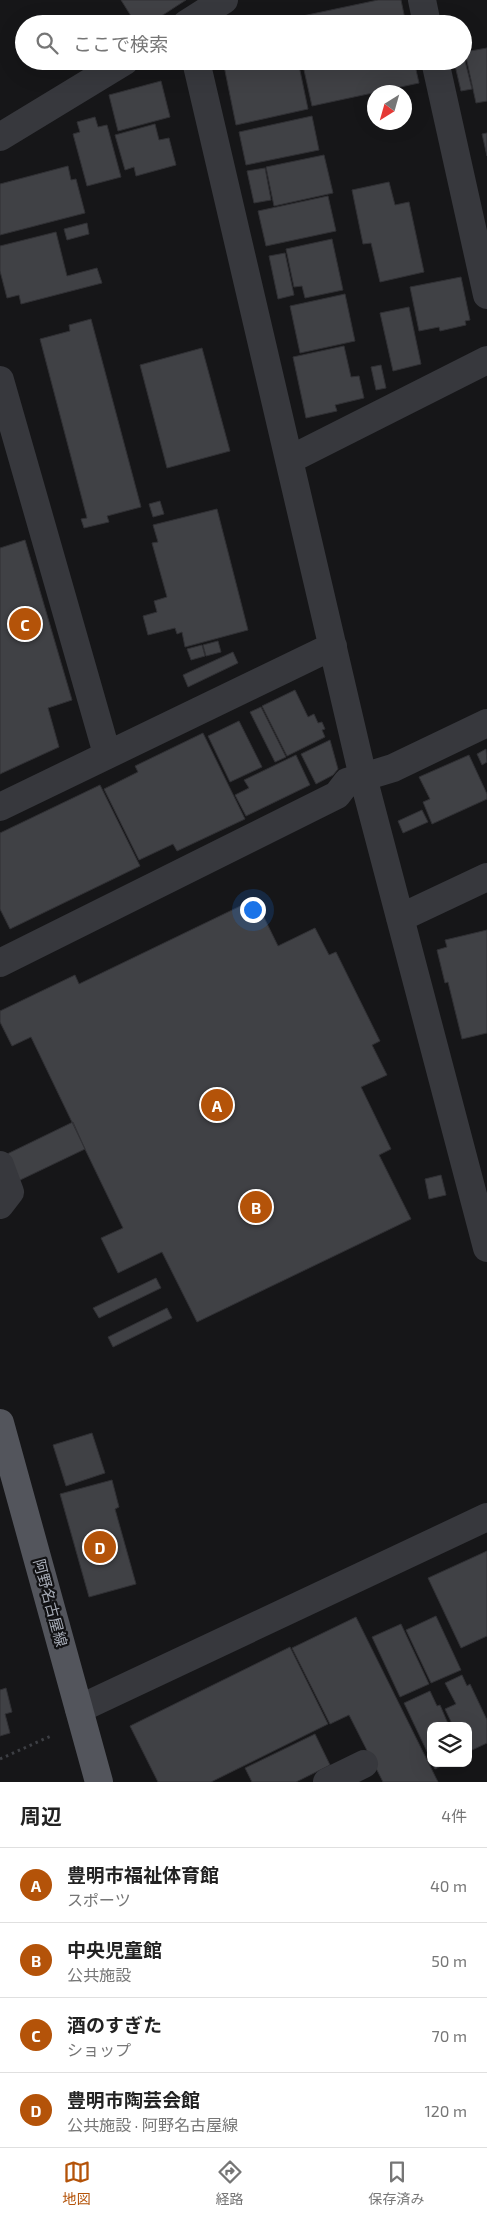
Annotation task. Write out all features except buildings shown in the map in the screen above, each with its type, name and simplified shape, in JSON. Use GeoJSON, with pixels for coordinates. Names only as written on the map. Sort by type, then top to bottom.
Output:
{"type":"FeatureCollection","features":[{"type":"Feature","properties":{"kind":"main road","name":"阿野名古屋線"},"geometry":{"type":"LineString","coordinates":[[0,1423],[99,1782]]}},
{"type":"Feature","properties":{"kind":"street"},"geometry":{"type":"LineString","coordinates":[[201,15],[224,0]]}},
{"type":"Feature","properties":{"kind":"street"},"geometry":{"type":"LineString","coordinates":[[422,0],[425,15]]}},
{"type":"Feature","properties":{"kind":"street"},"geometry":{"type":"LineString","coordinates":[[0,137],[110,70]]}},
{"type":"Feature","properties":{"kind":"street"},"geometry":{"type":"LineString","coordinates":[[198,70],[363,777],[487,1248]]}},
{"type":"Feature","properties":{"kind":"street"},"geometry":{"type":"LineString","coordinates":[[437,70],[487,295]]}},
{"type":"Feature","properties":{"kind":"street"},"geometry":{"type":"LineString","coordinates":[[289,460],[487,360]]}},
{"type":"Feature","properties":{"kind":"street"},"geometry":{"type":"LineString","coordinates":[[0,380],[107,754]]}},
{"type":"Feature","properties":{"kind":"street"},"geometry":{"type":"LineString","coordinates":[[0,806],[333,646]]}},
{"type":"Feature","properties":{"kind":"street"},"geometry":{"type":"LineString","coordinates":[[0,963],[337,795],[347,782],[393,768],[487,723]]}},
{"type":"Feature","properties":{"kind":"street"},"geometry":{"type":"LineString","coordinates":[[400,918],[487,877]]}},
{"type":"Feature","properties":{"kind":"street"},"geometry":{"type":"LineString","coordinates":[[0,1165],[10,1192],[0,1205]]}},
{"type":"Feature","properties":{"kind":"street"},"geometry":{"type":"LineString","coordinates":[[79,1708],[487,1517]]}},
{"type":"Feature","properties":{"kind":"street"},"geometry":{"type":"LineString","coordinates":[[328,1782],[364,1764]]}},
{"type":"Feature","properties":{"kind":"path"},"geometry":{"type":"LineString","coordinates":[[0,1759],[57,1734]]}},
{"type":"Feature","properties":{"kind":"place","name":"酒のすぎた"},"geometry":{"type":"Point","coordinates":[25,624]}},
{"type":"Feature","properties":{"kind":"place","name":"豊明市福祉体育館"},"geometry":{"type":"Point","coordinates":[217,1105]}},
{"type":"Feature","properties":{"kind":"place","name":"中央児童館"},"geometry":{"type":"Point","coordinates":[256,1207]}},
{"type":"Feature","properties":{"kind":"place","name":"豊明市陶芸会館"},"geometry":{"type":"Point","coordinates":[100,1547]}}]}
